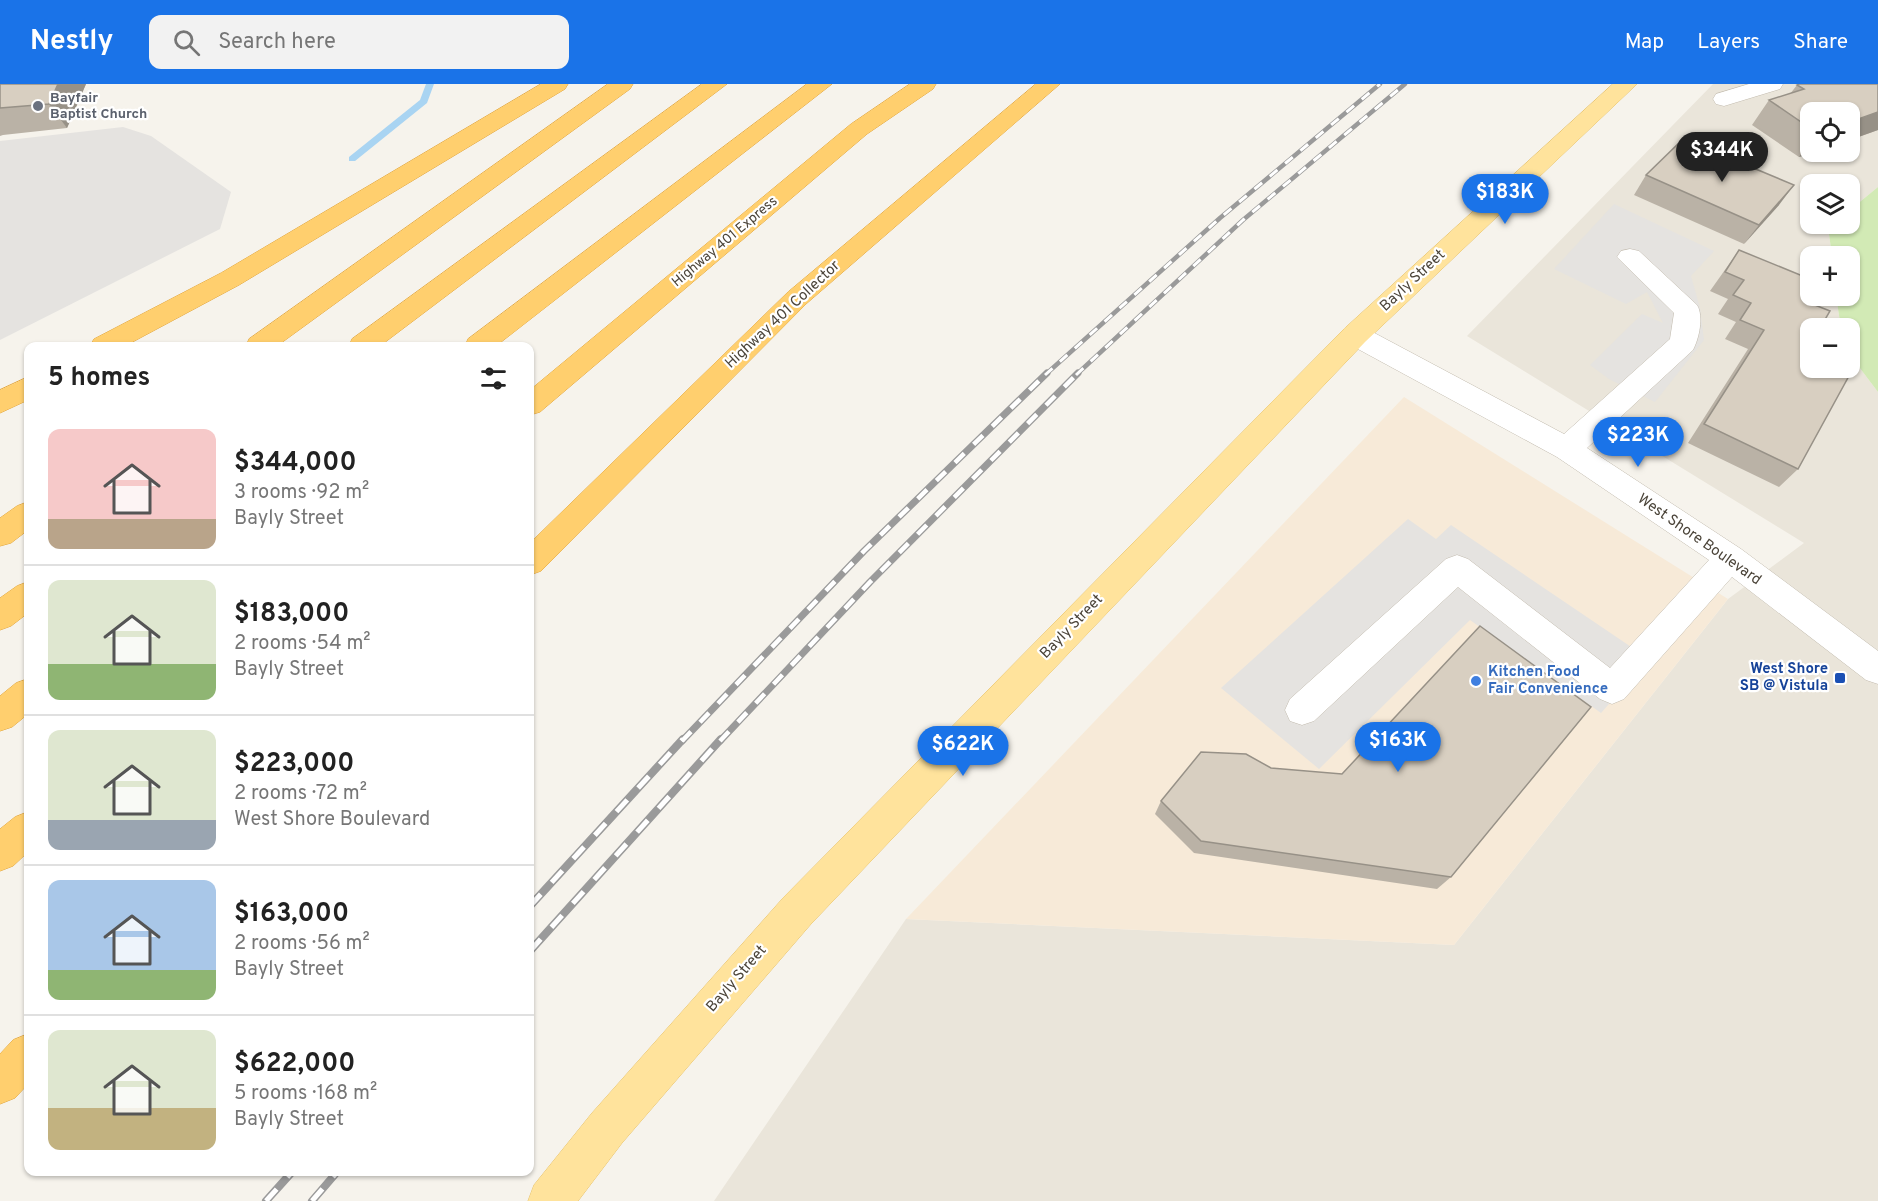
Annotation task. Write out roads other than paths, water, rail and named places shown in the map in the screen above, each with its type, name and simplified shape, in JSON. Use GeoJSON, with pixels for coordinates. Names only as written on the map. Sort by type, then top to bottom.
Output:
{"type":"FeatureCollection","features":[{"type":"Feature","properties":{"kind":"highway"},"geometry":{"type":"LineString","coordinates":[[112,342],[230,279],[556,84]]}},
{"type":"Feature","properties":{"kind":"highway"},"geometry":{"type":"LineString","coordinates":[[265,342],[622,84]]}},
{"type":"Feature","properties":{"kind":"highway"},"geometry":{"type":"LineString","coordinates":[[367,342],[716,84]]}},
{"type":"Feature","properties":{"kind":"highway"},"geometry":{"type":"LineString","coordinates":[[483,342],[821,84]]}},
{"type":"Feature","properties":{"kind":"highway","name":"Highway 401 Express"},"geometry":{"type":"LineString","coordinates":[[534,402],[859,129],[925,84]]}},
{"type":"Feature","properties":{"kind":"highway","name":"Highway 401 Collector"},"geometry":{"type":"LineString","coordinates":[[534,558],[797,298],[1049,84]]}},
{"type":"Feature","properties":{"kind":"highway"},"geometry":{"type":"LineString","coordinates":[[0,403],[24,389]]}},
{"type":"Feature","properties":{"kind":"highway"},"geometry":{"type":"LineString","coordinates":[[0,534],[24,517]]}},
{"type":"Feature","properties":{"kind":"highway"},"geometry":{"type":"LineString","coordinates":[[0,616],[24,598]]}},
{"type":"Feature","properties":{"kind":"highway"},"geometry":{"type":"LineString","coordinates":[[0,716],[24,697]]}},
{"type":"Feature","properties":{"kind":"highway"},"geometry":{"type":"LineString","coordinates":[[0,853],[24,832]]}},
{"type":"Feature","properties":{"kind":"highway"},"geometry":{"type":"LineString","coordinates":[[0,1083],[24,1059]]}},
{"type":"Feature","properties":{"kind":"main road","name":"Bayly Street"},"geometry":{"type":"LineString","coordinates":[[550,1201],[607,1128],[797,911],[1355,335],[1626,84]]}},
{"type":"Feature","properties":{"kind":"street"},"geometry":{"type":"LineString","coordinates":[[1724,99],[1772,84]]}},
{"type":"Feature","properties":{"kind":"street"},"geometry":{"type":"LineString","coordinates":[[1567,449],[1683,343],[1688,311],[1630,257]]}},
{"type":"Feature","properties":{"kind":"street","name":"West Shore Boulevard"},"geometry":{"type":"LineString","coordinates":[[1355,335],[1567,449],[1730,558],[1878,670]]}},
{"type":"Feature","properties":{"kind":"street"},"geometry":{"type":"LineString","coordinates":[[1302,710],[1457,568],[1612,689],[1730,558]]}},
{"type":"Feature","properties":{"kind":"waterway"},"geometry":{"type":"LineString","coordinates":[[352,159],[424,101],[430,84]]}},
{"type":"Feature","properties":{"kind":"railway"},"geometry":{"type":"LineString","coordinates":[[1045,375],[1220,218],[1380,84]]}},
{"type":"Feature","properties":{"kind":"railway"},"geometry":{"type":"LineString","coordinates":[[1076,375],[1243,220],[1405,84]]}},
{"type":"Feature","properties":{"kind":"railway"},"geometry":{"type":"LineString","coordinates":[[682,741],[864,551],[1047,373]]}},
{"type":"Feature","properties":{"kind":"railway"},"geometry":{"type":"LineString","coordinates":[[720,741],[870,582],[1076,375]]}},
{"type":"Feature","properties":{"kind":"railway"},"geometry":{"type":"LineString","coordinates":[[534,902],[683,739]]}},
{"type":"Feature","properties":{"kind":"railway"},"geometry":{"type":"LineString","coordinates":[[534,947],[721,739]]}},
{"type":"Feature","properties":{"kind":"railway"},"geometry":{"type":"LineString","coordinates":[[266,1201],[288,1176]]}},
{"type":"Feature","properties":{"kind":"railway"},"geometry":{"type":"LineString","coordinates":[[312,1201],[334,1176]]}},
{"type":"Feature","properties":{"kind":"place","name":"Bayfair Baptist Church"},"geometry":{"type":"Point","coordinates":[38,106]}},
{"type":"Feature","properties":{"kind":"place","name":"West Shore SB @ Vistula"},"geometry":{"type":"Point","coordinates":[1840,678]}},
{"type":"Feature","properties":{"kind":"place","name":"Kitchen Food Fair Convenience"},"geometry":{"type":"Point","coordinates":[1476,681]}}]}
